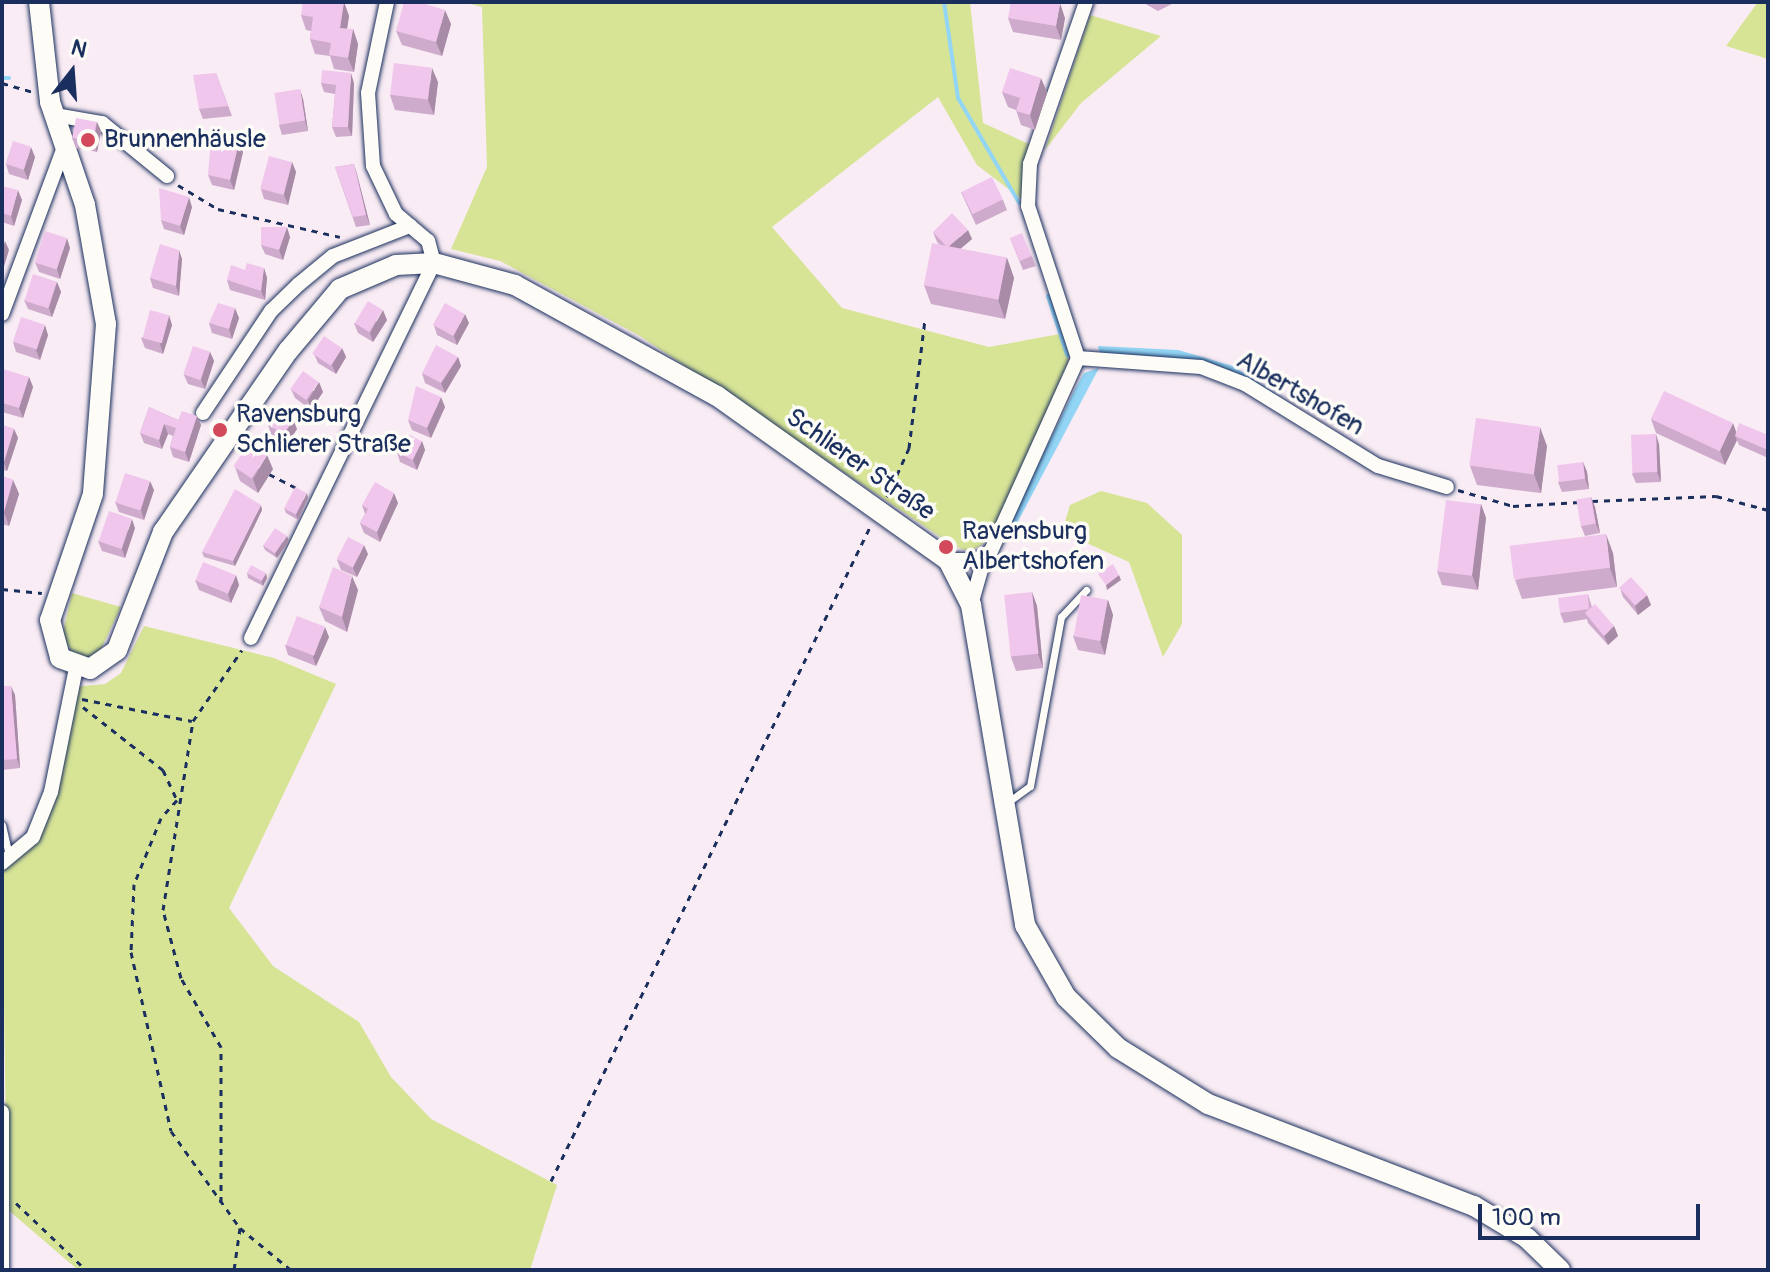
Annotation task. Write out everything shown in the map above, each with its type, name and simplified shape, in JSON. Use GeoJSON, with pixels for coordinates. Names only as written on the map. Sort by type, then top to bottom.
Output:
{"type":"FeatureCollection","features":[{"type":"Feature","properties":{"kind":"main road"},"geometry":{"type":"LineString","coordinates":[[39,2],[52,105],[85,205],[106,324],[93,494],[59,595],[52,647],[76,668]]}},
{"type":"Feature","properties":{"kind":"main road","name":"Schlierer Straße"},"geometry":{"type":"LineString","coordinates":[[76,668],[106,662],[117,650],[163,532],[319,307],[364,276],[434,263],[515,285],[648,354],[948,560],[971,605],[1006,803],[1018,895],[1034,949],[1066,997],[1141,1066],[1208,1104],[1474,1206],[1527,1238],[1560,1270]]}},
{"type":"Feature","properties":{"kind":"street"},"geometry":{"type":"LineString","coordinates":[[251,638],[434,263],[428,241],[410,226],[378,183],[369,136],[368,93],[387,2]]}},
{"type":"Feature","properties":{"kind":"street"},"geometry":{"type":"LineString","coordinates":[[971,605],[985,556],[1078,358],[1028,206],[1030,164],[1086,2]]}},
{"type":"Feature","properties":{"kind":"street"},"geometry":{"type":"LineString","coordinates":[[52,105],[102,123],[167,176]]}},
{"type":"Feature","properties":{"kind":"street"},"geometry":{"type":"LineString","coordinates":[[2,314],[55,154],[65,145]]}},
{"type":"Feature","properties":{"kind":"street"},"geometry":{"type":"LineString","coordinates":[[203,413],[271,311],[299,284],[333,256],[410,226]]}},
{"type":"Feature","properties":{"kind":"street","name":"Albertshofen"},"geometry":{"type":"LineString","coordinates":[[1078,358],[1201,367],[1245,384],[1378,466],[1447,487]]}},
{"type":"Feature","properties":{"kind":"street"},"geometry":{"type":"LineString","coordinates":[[948,560],[985,556]]}},
{"type":"Feature","properties":{"kind":"street"},"geometry":{"type":"LineString","coordinates":[[6,861],[33,837],[51,792],[76,668]]}},
{"type":"Feature","properties":{"kind":"street"},"geometry":{"type":"LineString","coordinates":[[2,1112],[7,1195],[2,1270]]}},
{"type":"Feature","properties":{"kind":"lane"},"geometry":{"type":"LineString","coordinates":[[1006,803],[1030,786],[1061,617],[1086,590]]}},
{"type":"Feature","properties":{"kind":"lane"},"geometry":{"type":"LineString","coordinates":[[2,825],[6,861]]}},
{"type":"Feature","properties":{"kind":"path"},"geometry":{"type":"LineString","coordinates":[[2,83],[52,105]]}},
{"type":"Feature","properties":{"kind":"path"},"geometry":{"type":"LineString","coordinates":[[167,176],[218,209],[340,237]]}},
{"type":"Feature","properties":{"kind":"path"},"geometry":{"type":"LineString","coordinates":[[551,1181],[909,448],[925,319]]}},
{"type":"Feature","properties":{"kind":"path"},"geometry":{"type":"LineString","coordinates":[[269,474],[304,492]]}},
{"type":"Feature","properties":{"kind":"path"},"geometry":{"type":"LineString","coordinates":[[1447,487],[1513,506],[1675,496],[1768,510]]}},
{"type":"Feature","properties":{"kind":"path"},"geometry":{"type":"LineString","coordinates":[[2,589],[59,595]]}},
{"type":"Feature","properties":{"kind":"path"},"geometry":{"type":"LineString","coordinates":[[221,1203],[221,1047],[181,978],[163,910],[177,800],[193,721],[251,638]]}},
{"type":"Feature","properties":{"kind":"path"},"geometry":{"type":"LineString","coordinates":[[70,697],[193,721]]}},
{"type":"Feature","properties":{"kind":"path"},"geometry":{"type":"LineString","coordinates":[[70,697],[163,770],[177,800]]}},
{"type":"Feature","properties":{"kind":"path"},"geometry":{"type":"LineString","coordinates":[[177,800],[161,818],[134,884],[131,952],[171,1131],[240,1228],[291,1270]]}},
{"type":"Feature","properties":{"kind":"path"},"geometry":{"type":"LineString","coordinates":[[7,1195],[86,1270]]}},
{"type":"Feature","properties":{"kind":"path"},"geometry":{"type":"LineString","coordinates":[[234,1270],[240,1228]]}},
{"type":"Feature","properties":{"kind":"green space"},"geometry":{"type":"Polygon","coordinates":[[[463,2],[970,2],[983,123],[1031,145],[1023,200],[977,165],[938,97],[772,227],[842,308],[989,347],[1065,333],[1069,370],[989,540],[970,552],[954,546],[640,336],[500,261],[451,249],[487,167],[482,7],[463,2]]]}},
{"type":"Feature","properties":{"kind":"green space"},"geometry":{"type":"Polygon","coordinates":[[[1758,2],[1768,2],[1768,59],[1726,46],[1758,2]]]}},
{"type":"Feature","properties":{"kind":"green space"},"geometry":{"type":"Polygon","coordinates":[[[1090,15],[1161,36],[1081,103],[1045,150],[1090,15]]]}},
{"type":"Feature","properties":{"kind":"green space"},"geometry":{"type":"Polygon","coordinates":[[[1101,491],[1147,503],[1182,535],[1182,624],[1163,657],[1129,562],[1062,532],[1070,505],[1101,491]]]}},
{"type":"Feature","properties":{"kind":"green space"},"geometry":{"type":"Polygon","coordinates":[[[72,593],[121,607],[100,651],[86,658],[75,657],[62,636],[72,593]]]}},
{"type":"Feature","properties":{"kind":"green space"},"geometry":{"type":"Polygon","coordinates":[[[144,626],[274,658],[336,684],[229,908],[273,966],[359,1022],[391,1077],[431,1119],[557,1185],[530,1270],[78,1270],[7,1209],[2,863],[33,837],[72,687],[105,684],[121,673],[144,626]]]}},
{"type":"Feature","properties":{"kind":"water"},"geometry":{"type":"Polygon","coordinates":[[[1098,346],[1178,350],[1233,366],[1282,398],[1209,365],[1100,354],[1098,346]]]}},
{"type":"Feature","properties":{"kind":"water"},"geometry":{"type":"Polygon","coordinates":[[[1099,368],[1015,527],[1009,524],[1084,373],[1099,368]]]}},
{"type":"Feature","properties":{"kind":"building"},"geometry":{"type":"Polygon","coordinates":[[[303,2],[344,2],[340,28],[353,29],[348,58],[329,55],[331,43],[310,39],[313,17],[301,15],[303,2]]]}},
{"type":"Feature","properties":{"kind":"building"},"geometry":{"type":"Polygon","coordinates":[[[404,2],[419,2],[445,10],[436,42],[396,31],[404,2]]]}},
{"type":"Feature","properties":{"kind":"building"},"geometry":{"type":"Polygon","coordinates":[[[1011,2],[1060,3],[1056,26],[1008,18],[1011,2]]]}},
{"type":"Feature","properties":{"kind":"building"},"geometry":{"type":"Polygon","coordinates":[[[394,63],[432,68],[428,99],[390,95],[394,63]]]}},
{"type":"Feature","properties":{"kind":"building"},"geometry":{"type":"Polygon","coordinates":[[[1010,68],[1041,78],[1030,115],[1016,111],[1020,98],[1002,92],[1010,68]]]}},
{"type":"Feature","properties":{"kind":"building"},"geometry":{"type":"Polygon","coordinates":[[[322,70],[351,73],[348,127],[332,127],[336,85],[321,83],[322,70]]]}},
{"type":"Feature","properties":{"kind":"building"},"geometry":{"type":"Polygon","coordinates":[[[216,73],[228,106],[199,109],[193,75],[216,73]]]}},
{"type":"Feature","properties":{"kind":"building"},"geometry":{"type":"Polygon","coordinates":[[[300,89],[305,121],[279,125],[274,93],[300,89]]]}},
{"type":"Feature","properties":{"kind":"building"},"geometry":{"type":"Polygon","coordinates":[[[76,118],[97,122],[93,142],[72,138],[76,118]]]}},
{"type":"Feature","properties":{"kind":"building"},"geometry":{"type":"Polygon","coordinates":[[[211,139],[239,142],[230,180],[208,175],[211,139]]]}},
{"type":"Feature","properties":{"kind":"building"},"geometry":{"type":"Polygon","coordinates":[[[13,141],[31,147],[24,170],[6,164],[13,141]]]}},
{"type":"Feature","properties":{"kind":"building"},"geometry":{"type":"Polygon","coordinates":[[[269,156],[292,162],[283,195],[260,189],[269,156]]]}},
{"type":"Feature","properties":{"kind":"building"},"geometry":{"type":"Polygon","coordinates":[[[354,164],[366,215],[353,217],[335,167],[354,164]]]}},
{"type":"Feature","properties":{"kind":"building"},"geometry":{"type":"Polygon","coordinates":[[[992,177],[1003,199],[972,214],[961,192],[992,177]]]}},
{"type":"Feature","properties":{"kind":"building"},"geometry":{"type":"Polygon","coordinates":[[[2,186],[18,190],[11,216],[2,213],[2,186]]]}},
{"type":"Feature","properties":{"kind":"building"},"geometry":{"type":"Polygon","coordinates":[[[159,188],[189,197],[180,226],[161,220],[159,188]]]}},
{"type":"Feature","properties":{"kind":"building"},"geometry":{"type":"Polygon","coordinates":[[[952,213],[968,230],[948,247],[933,232],[952,213]]]}},
{"type":"Feature","properties":{"kind":"building"},"geometry":{"type":"Polygon","coordinates":[[[261,227],[287,227],[279,250],[261,245],[261,227]]]}},
{"type":"Feature","properties":{"kind":"building"},"geometry":{"type":"Polygon","coordinates":[[[45,231],[67,238],[57,269],[35,262],[45,231]]]}},
{"type":"Feature","properties":{"kind":"building"},"geometry":{"type":"Polygon","coordinates":[[[1022,233],[1032,256],[1020,261],[1010,238],[1022,233]]]}},
{"type":"Feature","properties":{"kind":"building"},"geometry":{"type":"Polygon","coordinates":[[[932,243],[1007,258],[998,300],[924,285],[932,243]]]}},
{"type":"Feature","properties":{"kind":"building"},"geometry":{"type":"Polygon","coordinates":[[[160,244],[179,250],[176,286],[150,278],[160,244]]]}},
{"type":"Feature","properties":{"kind":"building"},"geometry":{"type":"Polygon","coordinates":[[[247,263],[264,268],[261,291],[227,280],[231,265],[245,270],[247,263]]]}},
{"type":"Feature","properties":{"kind":"building"},"geometry":{"type":"Polygon","coordinates":[[[33,274],[57,282],[48,308],[24,301],[33,274]]]}},
{"type":"Feature","properties":{"kind":"building"},"geometry":{"type":"Polygon","coordinates":[[[368,301],[383,310],[369,332],[355,323],[368,301]]]}},
{"type":"Feature","properties":{"kind":"building"},"geometry":{"type":"Polygon","coordinates":[[[218,303],[235,308],[229,329],[209,323],[218,303]]]}},
{"type":"Feature","properties":{"kind":"building"},"geometry":{"type":"Polygon","coordinates":[[[445,303],[465,314],[453,336],[433,325],[445,303]]]}},
{"type":"Feature","properties":{"kind":"building"},"geometry":{"type":"Polygon","coordinates":[[[150,310],[169,315],[162,343],[142,338],[150,310]]]}},
{"type":"Feature","properties":{"kind":"building"},"geometry":{"type":"Polygon","coordinates":[[[21,317],[45,325],[37,349],[13,342],[21,317]]]}},
{"type":"Feature","properties":{"kind":"building"},"geometry":{"type":"Polygon","coordinates":[[[324,336],[342,348],[330,366],[312,353],[324,336]]]}},
{"type":"Feature","properties":{"kind":"building"},"geometry":{"type":"Polygon","coordinates":[[[436,345],[458,357],[441,383],[422,373],[436,345]]]}},
{"type":"Feature","properties":{"kind":"building"},"geometry":{"type":"Polygon","coordinates":[[[193,346],[210,352],[200,380],[183,374],[193,346]]]}},
{"type":"Feature","properties":{"kind":"building"},"geometry":{"type":"Polygon","coordinates":[[[3,369],[29,377],[19,408],[2,403],[3,369]]]}},
{"type":"Feature","properties":{"kind":"building"},"geometry":{"type":"Polygon","coordinates":[[[303,371],[319,382],[306,400],[290,389],[303,371]]]}},
{"type":"Feature","properties":{"kind":"building"},"geometry":{"type":"Polygon","coordinates":[[[416,386],[441,397],[427,428],[408,420],[416,386]]]}},
{"type":"Feature","properties":{"kind":"building"},"geometry":{"type":"Polygon","coordinates":[[[1664,391],[1733,423],[1720,451],[1651,419],[1664,391]]]}},
{"type":"Feature","properties":{"kind":"building"},"geometry":{"type":"Polygon","coordinates":[[[149,407],[178,420],[182,411],[197,416],[185,452],[170,447],[176,428],[164,424],[159,440],[140,433],[149,407]]]}},
{"type":"Feature","properties":{"kind":"building"},"geometry":{"type":"Polygon","coordinates":[[[277,409],[293,419],[284,434],[267,424],[277,409]]]}},
{"type":"Feature","properties":{"kind":"building"},"geometry":{"type":"Polygon","coordinates":[[[1476,418],[1540,427],[1534,475],[1469,466],[1476,418]]]}},
{"type":"Feature","properties":{"kind":"building"},"geometry":{"type":"Polygon","coordinates":[[[1739,423],[1768,435],[1768,450],[1735,436],[1739,423]]]}},
{"type":"Feature","properties":{"kind":"building"},"geometry":{"type":"Polygon","coordinates":[[[2,425],[14,429],[4,462],[2,461],[2,425]]]}},
{"type":"Feature","properties":{"kind":"building"},"geometry":{"type":"Polygon","coordinates":[[[406,433],[422,441],[413,460],[396,452],[406,433]]]}},
{"type":"Feature","properties":{"kind":"building"},"geometry":{"type":"Polygon","coordinates":[[[1656,434],[1657,472],[1632,473],[1631,435],[1656,434]]]}},
{"type":"Feature","properties":{"kind":"building"},"geometry":{"type":"Polygon","coordinates":[[[249,443],[267,455],[252,479],[233,466],[249,443]]]}},
{"type":"Feature","properties":{"kind":"building"},"geometry":{"type":"Polygon","coordinates":[[[1583,462],[1585,479],[1559,482],[1557,465],[1583,462]]]}},
{"type":"Feature","properties":{"kind":"building"},"geometry":{"type":"Polygon","coordinates":[[[125,473],[150,481],[140,511],[115,502],[125,473]]]}},
{"type":"Feature","properties":{"kind":"building"},"geometry":{"type":"Polygon","coordinates":[[[2,476],[13,480],[4,512],[2,511],[2,476]]]}},
{"type":"Feature","properties":{"kind":"building"},"geometry":{"type":"Polygon","coordinates":[[[375,482],[394,493],[377,532],[360,523],[368,509],[362,505],[375,482]]]}},
{"type":"Feature","properties":{"kind":"building"},"geometry":{"type":"Polygon","coordinates":[[[295,487],[307,493],[296,514],[284,508],[295,487]]]}},
{"type":"Feature","properties":{"kind":"building"},"geometry":{"type":"Polygon","coordinates":[[[235,489],[261,505],[233,561],[202,552],[235,489]]]}},
{"type":"Feature","properties":{"kind":"building"},"geometry":{"type":"Polygon","coordinates":[[[1591,497],[1596,524],[1581,526],[1576,500],[1591,497]]]}},
{"type":"Feature","properties":{"kind":"building"},"geometry":{"type":"Polygon","coordinates":[[[1446,500],[1481,504],[1472,576],[1437,571],[1446,500]]]}},
{"type":"Feature","properties":{"kind":"building"},"geometry":{"type":"Polygon","coordinates":[[[109,511],[132,519],[121,549],[99,541],[109,511]]]}},
{"type":"Feature","properties":{"kind":"building"},"geometry":{"type":"Polygon","coordinates":[[[275,528],[287,536],[275,553],[263,545],[275,528]]]}},
{"type":"Feature","properties":{"kind":"building"},"geometry":{"type":"Polygon","coordinates":[[[1606,534],[1610,568],[1514,580],[1510,546],[1606,534]]]}},
{"type":"Feature","properties":{"kind":"building"},"geometry":{"type":"Polygon","coordinates":[[[348,537],[364,545],[353,567],[337,559],[348,537]]]}},
{"type":"Feature","properties":{"kind":"building"},"geometry":{"type":"Polygon","coordinates":[[[203,562],[235,575],[228,594],[196,581],[203,562]]]}},
{"type":"Feature","properties":{"kind":"building"},"geometry":{"type":"Polygon","coordinates":[[[1113,564],[1119,575],[1106,585],[1098,574],[1113,564]]]}},
{"type":"Feature","properties":{"kind":"building"},"geometry":{"type":"Polygon","coordinates":[[[251,565],[266,573],[262,581],[247,573],[251,565]]]}},
{"type":"Feature","properties":{"kind":"building"},"geometry":{"type":"Polygon","coordinates":[[[333,567],[352,576],[342,617],[319,607],[333,567]]]}},
{"type":"Feature","properties":{"kind":"building"},"geometry":{"type":"Polygon","coordinates":[[[1631,577],[1647,595],[1635,606],[1619,588],[1631,577]]]}},
{"type":"Feature","properties":{"kind":"building"},"geometry":{"type":"Polygon","coordinates":[[[1032,592],[1038,654],[1011,657],[1004,595],[1032,592]]]}},
{"type":"Feature","properties":{"kind":"building"},"geometry":{"type":"Polygon","coordinates":[[[1588,594],[1589,609],[1560,613],[1558,598],[1588,594]]]}},
{"type":"Feature","properties":{"kind":"building"},"geometry":{"type":"Polygon","coordinates":[[[1081,595],[1108,600],[1100,641],[1074,636],[1081,595]]]}},
{"type":"Feature","properties":{"kind":"building"},"geometry":{"type":"Polygon","coordinates":[[[1595,604],[1614,626],[1604,636],[1585,613],[1595,604]]]}},
{"type":"Feature","properties":{"kind":"building"},"geometry":{"type":"Polygon","coordinates":[[[297,616],[325,627],[314,656],[286,645],[297,616]]]}},
{"type":"Feature","properties":{"kind":"building"},"geometry":{"type":"Polygon","coordinates":[[[2,686],[11,686],[17,759],[2,760],[2,686]]]}},
{"type":"Feature","properties":{"kind":"waterway"},"geometry":{"type":"LineString","coordinates":[[944,2],[958,98],[1019,203]]}},
{"type":"Feature","properties":{"kind":"waterway"},"geometry":{"type":"LineString","coordinates":[[2,78],[9,78]]}},
{"type":"Feature","properties":{"kind":"waterway"},"geometry":{"type":"LineString","coordinates":[[1048,296],[1067,355]]}},
{"type":"Feature","properties":{"kind":"place","name":"Brunnenhäusle"},"geometry":{"type":"Point","coordinates":[88,140]}},
{"type":"Feature","properties":{"kind":"place","name":"Ravensburg Schlierer Straße"},"geometry":{"type":"Point","coordinates":[220,430]}},
{"type":"Feature","properties":{"kind":"place","name":"Ravensburg Albertshofen"},"geometry":{"type":"Point","coordinates":[946,547]}}]}
